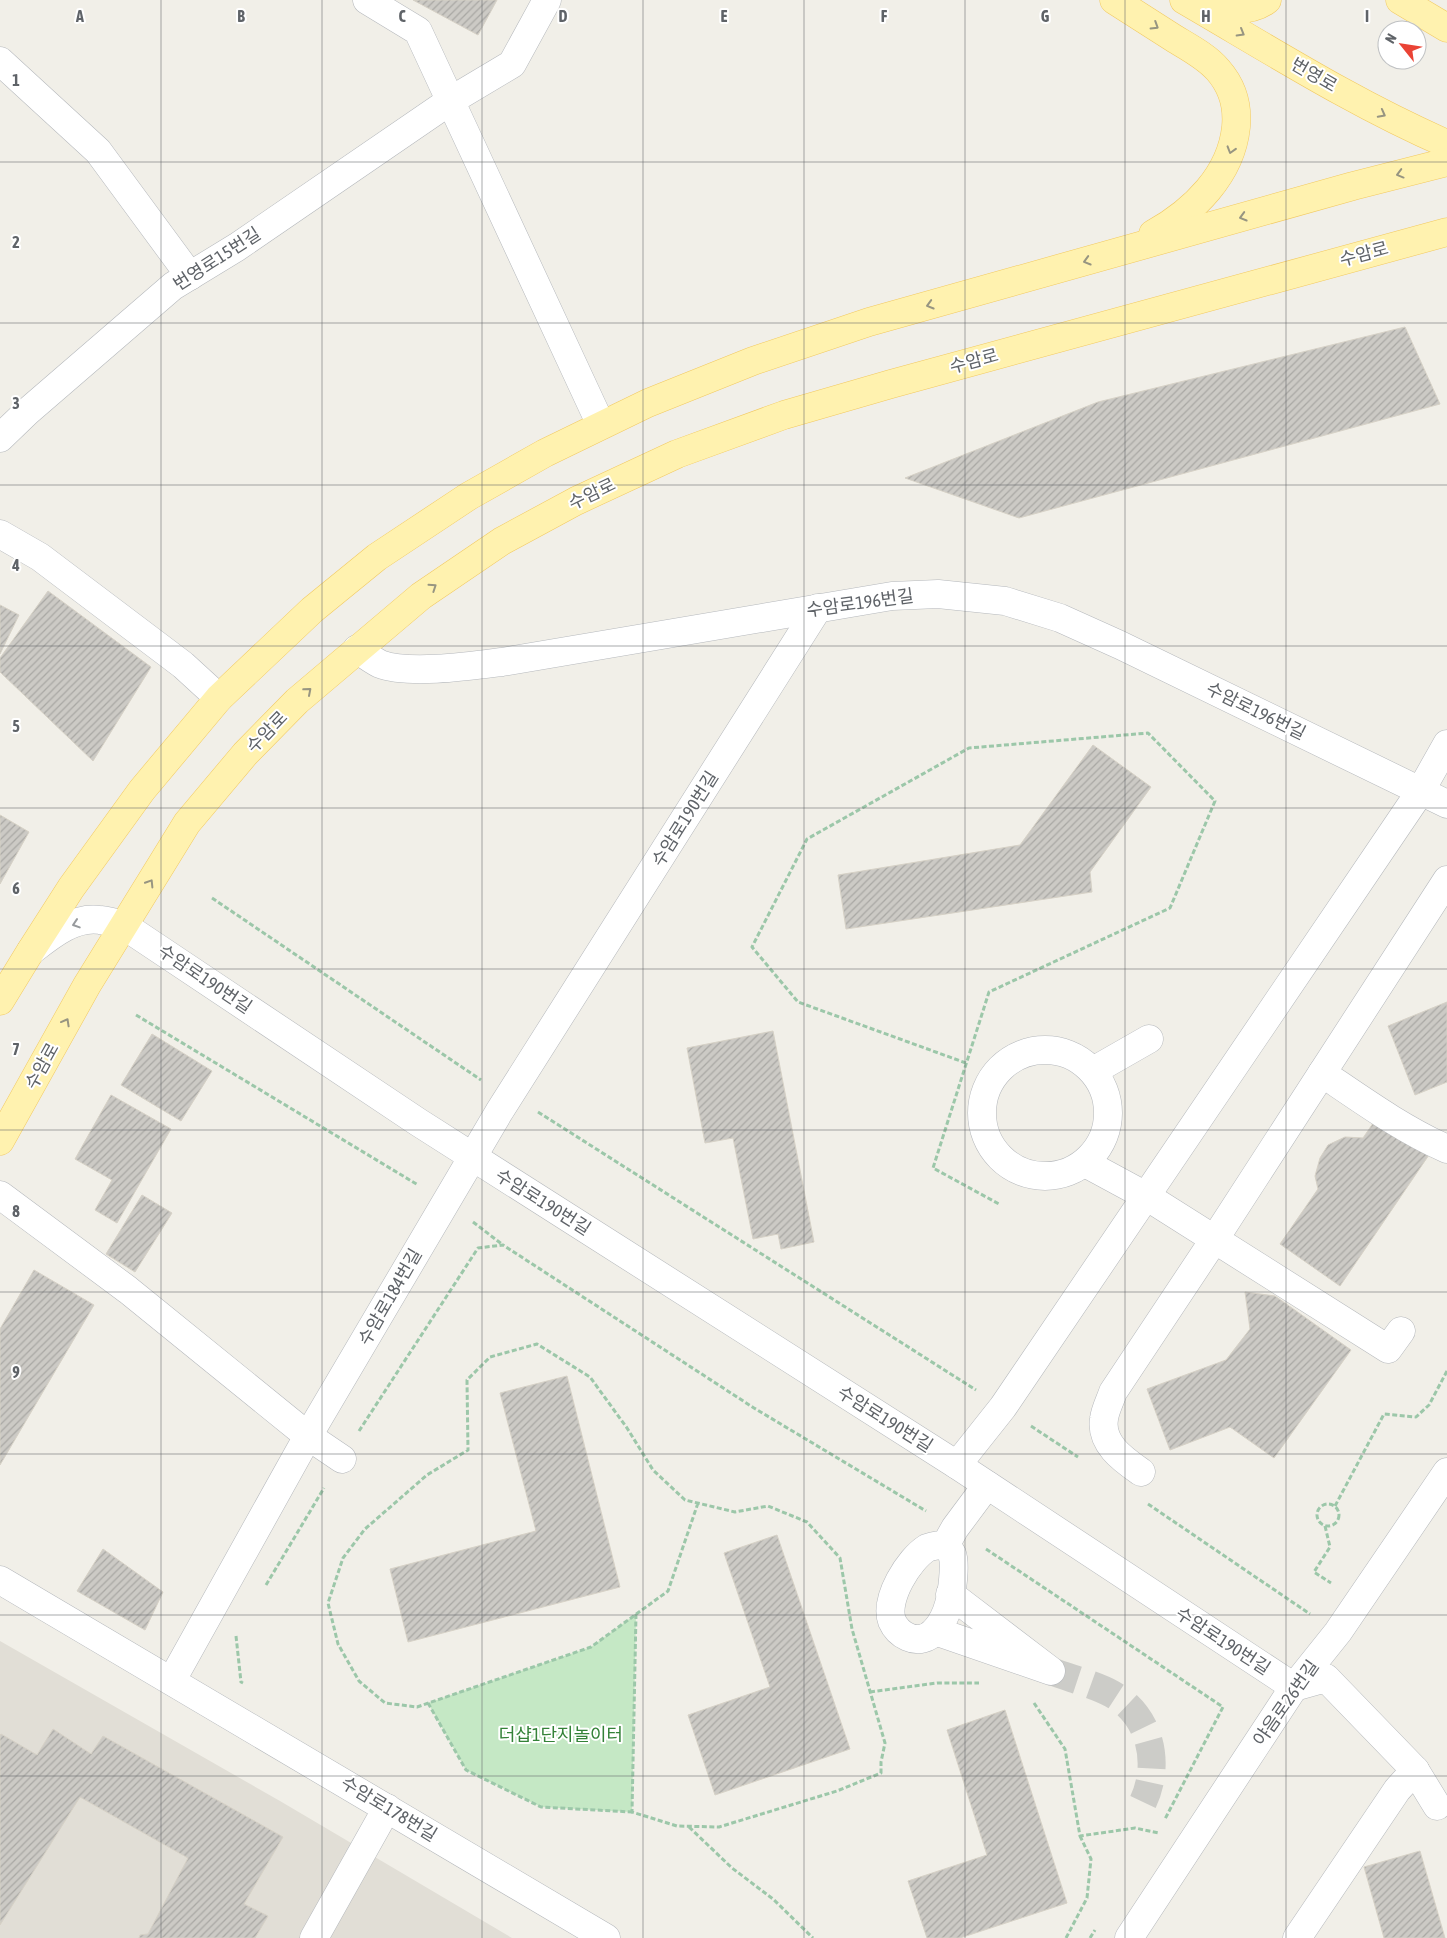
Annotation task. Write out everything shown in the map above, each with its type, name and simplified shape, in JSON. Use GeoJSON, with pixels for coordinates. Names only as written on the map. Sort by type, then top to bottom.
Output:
{"type":"FeatureCollection","features":[{"type":"Feature","properties":{"kind":"main road"},"geometry":{"type":"LineString","coordinates":[[1114,0],[1197,52],[1217,69],[1228,83],[1234,102],[1236,119],[1229,158],[1217,178],[1201,198],[1181,216],[1126,250]]}},
{"type":"Feature","properties":{"kind":"main road"},"geometry":{"type":"LineString","coordinates":[[1188,2],[1220,9],[1243,9],[1262,4],[1266,0]]}},
{"type":"Feature","properties":{"kind":"main road"},"geometry":{"type":"LineString","coordinates":[[1400,0],[1447,28]]}},
{"type":"Feature","properties":{"kind":"main road","name":"번영로"},"geometry":{"type":"LineString","coordinates":[[1188,2],[1336,89],[1403,125],[1447,144]]}},
{"type":"Feature","properties":{"kind":"main road"},"geometry":{"type":"LineString","coordinates":[[0,1001],[71,888],[142,790],[219,698],[312,610],[377,557],[469,496],[545,453],[601,425],[648,403],[753,361],[869,322],[1447,162]]}},
{"type":"Feature","properties":{"kind":"main road","name":"수암로"},"geometry":{"type":"LineString","coordinates":[[0,1141],[86,985],[187,823],[245,754],[297,700],[421,596],[502,541],[576,501],[677,454],[784,415],[901,381],[1447,232]]}},
{"type":"Feature","properties":{"kind":"street"},"geometry":{"type":"LineString","coordinates":[[368,0],[418,31],[601,425]]}},
{"type":"Feature","properties":{"kind":"street","name":"번영로15번길"},"geometry":{"type":"LineString","coordinates":[[0,438],[122,328],[173,286],[237,247],[450,101],[512,64],[547,0]]}},
{"type":"Feature","properties":{"kind":"street"},"geometry":{"type":"LineString","coordinates":[[0,61],[98,150],[190,276]]}},
{"type":"Feature","properties":{"kind":"street"},"geometry":{"type":"LineString","coordinates":[[0,534],[40,557],[183,665],[219,698]]}},
{"type":"Feature","properties":{"kind":"street","name":"수암로196번길"},"geometry":{"type":"LineString","coordinates":[[357,649],[381,664],[412,669],[464,667],[901,595],[938,594],[1005,601],[1060,618],[1120,645],[1447,804]]}},
{"type":"Feature","properties":{"kind":"street","name":"수암로190번길"},"geometry":{"type":"LineString","coordinates":[[472,1157],[818,608]]}},
{"type":"Feature","properties":{"kind":"street"},"geometry":{"type":"LineString","coordinates":[[958,1465],[1003,1407],[1420,792],[1447,744]]}},
{"type":"Feature","properties":{"kind":"street"},"geometry":{"type":"LineString","coordinates":[[1141,1472],[1120,1457],[1107,1440],[1103,1420],[1113,1392],[1214,1240],[1447,880]]}},
{"type":"Feature","properties":{"kind":"street","name":"수암로190번길"},"geometry":{"type":"LineString","coordinates":[[30,952],[54,933],[77,922],[98,920],[123,925],[472,1157],[958,1465],[1294,1688]]}},
{"type":"Feature","properties":{"kind":"street"},"geometry":{"type":"LineString","coordinates":[[1093,1071],[1149,1039]]}},
{"type":"Feature","properties":{"kind":"street"},"geometry":{"type":"LineString","coordinates":[[1035,1050],[1056,1050],[1076,1057],[1093,1071],[1104,1088],[1108,1108],[1107,1129],[1098,1147],[1085,1163],[1066,1173],[1045,1177],[1024,1174],[1006,1164],[991,1149],[983,1129],[981,1108],[987,1087],[998,1070],[1015,1057],[1035,1050]]}},
{"type":"Feature","properties":{"kind":"street"},"geometry":{"type":"LineString","coordinates":[[1322,1073],[1380,1113],[1426,1140],[1447,1149]]}},
{"type":"Feature","properties":{"kind":"street","name":"수암로184번길"},"geometry":{"type":"LineString","coordinates":[[308,1436],[472,1157]]}},
{"type":"Feature","properties":{"kind":"street"},"geometry":{"type":"LineString","coordinates":[[1085,1163],[1146,1196],[1388,1349],[1401,1331]]}},
{"type":"Feature","properties":{"kind":"street"},"geometry":{"type":"LineString","coordinates":[[0,1195],[128,1290],[308,1436],[342,1459]]}},
{"type":"Feature","properties":{"kind":"street"},"geometry":{"type":"LineString","coordinates":[[172,1680],[308,1436]]}},
{"type":"Feature","properties":{"kind":"street","name":"야음로26번길"},"geometry":{"type":"LineString","coordinates":[[1129,1938],[1294,1688],[1338,1632],[1447,1472]]}},
{"type":"Feature","properties":{"kind":"street"},"geometry":{"type":"LineString","coordinates":[[950,1536],[952,1555],[949,1602],[943,1619],[932,1636],[923,1640],[914,1640],[904,1635],[895,1627],[891,1619],[892,1601],[902,1576],[913,1561],[929,1547],[950,1536],[987,1485]]}},
{"type":"Feature","properties":{"kind":"street","name":"수암로178번길"},"geometry":{"type":"LineString","coordinates":[[0,1580],[606,1938]]}},
{"type":"Feature","properties":{"kind":"street"},"geometry":{"type":"LineString","coordinates":[[935,1631],[1051,1671],[950,1594]]}},
{"type":"Feature","properties":{"kind":"street"},"geometry":{"type":"LineString","coordinates":[[1294,1688],[1326,1678],[1415,1770],[1437,1806]]}},
{"type":"Feature","properties":{"kind":"street"},"geometry":{"type":"LineString","coordinates":[[1298,1938],[1397,1790],[1415,1770]]}},
{"type":"Feature","properties":{"kind":"street"},"geometry":{"type":"LineString","coordinates":[[314,1938],[387,1808]]}},
{"type":"Feature","properties":{"kind":"path"},"geometry":{"type":"LineString","coordinates":[[966,1063],[798,1002],[752,947],[807,838],[969,748],[1148,733],[1215,801],[1170,908],[989,992],[933,1168],[999,1204]]}},
{"type":"Feature","properties":{"kind":"path"},"geometry":{"type":"LineString","coordinates":[[212,898],[508,1098],[522,1102],[1003,1407],[1085,1462]]}},
{"type":"Feature","properties":{"kind":"path"},"geometry":{"type":"LineString","coordinates":[[136,1015],[446,1202],[503,1245],[950,1536],[1223,1706],[1152,1841]]}},
{"type":"Feature","properties":{"kind":"path"},"geometry":{"type":"LineString","coordinates":[[266,1586],[342,1459],[478,1248],[503,1245]]}},
{"type":"Feature","properties":{"kind":"path"},"geometry":{"type":"LineString","coordinates":[[428,1703],[466,1770],[541,1807],[632,1812],[677,1826],[719,1827],[837,1790],[881,1773],[885,1743],[852,1629],[840,1558],[808,1522],[768,1506],[735,1512],[698,1503],[685,1500],[653,1470],[627,1428],[590,1377],[537,1344],[490,1357],[468,1380],[468,1450],[427,1475],[365,1529],[343,1558],[328,1603],[338,1644],[359,1681],[385,1703],[418,1707],[428,1703],[591,1646],[668,1590],[698,1503]]}},
{"type":"Feature","properties":{"kind":"path"},"geometry":{"type":"LineString","coordinates":[[1335,1506],[1384,1414],[1416,1417],[1429,1405],[1447,1371]]}},
{"type":"Feature","properties":{"kind":"path"},"geometry":{"type":"LineString","coordinates":[[1142,1500],[1338,1632]]}},
{"type":"Feature","properties":{"kind":"path"},"geometry":{"type":"LineString","coordinates":[[1325,1526],[1333,1525],[1338,1520],[1339,1512],[1335,1506],[1328,1503],[1324,1504],[1317,1511],[1317,1519],[1325,1526],[1330,1547],[1314,1572],[1359,1602]]}},
{"type":"Feature","properties":{"kind":"path"},"geometry":{"type":"LineString","coordinates":[[632,1812],[636,1614]]}},
{"type":"Feature","properties":{"kind":"path"},"geometry":{"type":"LineString","coordinates":[[240,1628],[235,1636],[241,1682]]}},
{"type":"Feature","properties":{"kind":"path"},"geometry":{"type":"LineString","coordinates":[[870,1692],[936,1683],[985,1683]]}},
{"type":"Feature","properties":{"kind":"path"},"geometry":{"type":"LineString","coordinates":[[1029,1701],[1036,1704],[1065,1749],[1080,1836],[1091,1859],[1087,1898],[1066,1938]]}},
{"type":"Feature","properties":{"kind":"path"},"geometry":{"type":"LineString","coordinates":[[689,1826],[732,1868],[773,1899],[813,1938]]}},
{"type":"Feature","properties":{"kind":"path"},"geometry":{"type":"LineString","coordinates":[[1080,1836],[1134,1828],[1194,1838]]}},
{"type":"Feature","properties":{"kind":"path"},"geometry":{"type":"LineString","coordinates":[[1090,1938],[1100,1922]]}},
{"type":"Feature","properties":{"kind":"shaded area"},"geometry":{"type":"Polygon","coordinates":[[[0,1641],[280,1801],[512,1938],[0,1938],[0,1641]]]}},
{"type":"Feature","properties":{"kind":"green space","name":"더샵1단지놀이터"},"geometry":{"type":"Polygon","coordinates":[[[636,1614],[632,1812],[541,1807],[466,1770],[428,1703],[591,1647],[636,1614]]]}},
{"type":"Feature","properties":{"kind":"building"},"geometry":{"type":"Polygon","coordinates":[[[413,0],[497,0],[478,35],[413,0]]]}},
{"type":"Feature","properties":{"kind":"building"},"geometry":{"type":"Polygon","coordinates":[[[1405,327],[1440,404],[1019,518],[905,478],[1098,402],[1405,327]]]}},
{"type":"Feature","properties":{"kind":"building"},"geometry":{"type":"Polygon","coordinates":[[[48,591],[151,667],[93,761],[0,672],[0,658],[48,591]]]}},
{"type":"Feature","properties":{"kind":"building"},"geometry":{"type":"Polygon","coordinates":[[[0,605],[19,615],[0,654],[0,605]]]}},
{"type":"Feature","properties":{"kind":"building"},"geometry":{"type":"Polygon","coordinates":[[[1093,745],[1151,787],[1090,872],[1092,892],[846,929],[838,875],[1020,845],[1093,745]]]}},
{"type":"Feature","properties":{"kind":"building"},"geometry":{"type":"Polygon","coordinates":[[[0,815],[29,832],[0,884],[0,815]]]}},
{"type":"Feature","properties":{"kind":"building"},"geometry":{"type":"Polygon","coordinates":[[[1447,1002],[1447,1082],[1415,1095],[1388,1026],[1447,1002]]]}},
{"type":"Feature","properties":{"kind":"building"},"geometry":{"type":"Polygon","coordinates":[[[773,1031],[814,1242],[781,1249],[778,1234],[753,1239],[733,1138],[705,1143],[687,1048],[773,1031]]]}},
{"type":"Feature","properties":{"kind":"building"},"geometry":{"type":"Polygon","coordinates":[[[152,1034],[212,1071],[181,1121],[121,1085],[152,1034]]]}},
{"type":"Feature","properties":{"kind":"building"},"geometry":{"type":"Polygon","coordinates":[[[111,1095],[171,1129],[117,1223],[95,1210],[112,1180],[75,1159],[111,1095]]]}},
{"type":"Feature","properties":{"kind":"building"},"geometry":{"type":"Polygon","coordinates":[[[1380,1113],[1433,1149],[1340,1286],[1280,1244],[1318,1189],[1315,1176],[1320,1158],[1328,1145],[1345,1137],[1363,1138],[1380,1113]]]}},
{"type":"Feature","properties":{"kind":"building"},"geometry":{"type":"Polygon","coordinates":[[[142,1195],[172,1213],[135,1272],[106,1254],[142,1195]]]}},
{"type":"Feature","properties":{"kind":"building"},"geometry":{"type":"Polygon","coordinates":[[[34,1270],[94,1305],[0,1465],[0,1329],[34,1270]]]}},
{"type":"Feature","properties":{"kind":"building"},"geometry":{"type":"Polygon","coordinates":[[[1245,1292],[1275,1296],[1351,1350],[1274,1458],[1230,1427],[1170,1450],[1147,1389],[1226,1360],[1250,1329],[1245,1292]]]}},
{"type":"Feature","properties":{"kind":"building"},"geometry":{"type":"Polygon","coordinates":[[[567,1376],[620,1587],[408,1642],[390,1569],[536,1531],[500,1393],[567,1376]]]}},
{"type":"Feature","properties":{"kind":"building"},"geometry":{"type":"Polygon","coordinates":[[[777,1535],[850,1749],[715,1795],[688,1715],[770,1687],[724,1553],[777,1535]]]}},
{"type":"Feature","properties":{"kind":"building"},"geometry":{"type":"Polygon","coordinates":[[[103,1549],[163,1592],[145,1630],[77,1591],[103,1549]]]}},
{"type":"Feature","properties":{"kind":"building"},"geometry":{"type":"Polygon","coordinates":[[[1005,1710],[1067,1903],[960,1938],[927,1938],[908,1881],[987,1855],[947,1730],[1005,1710]]]}},
{"type":"Feature","properties":{"kind":"building"},"geometry":{"type":"Polygon","coordinates":[[[53,1729],[91,1754],[103,1736],[283,1837],[244,1904],[268,1916],[255,1938],[139,1938],[140,1935],[148,1934],[188,1858],[80,1797],[0,1925],[0,1735],[37,1755],[53,1729]]]}},
{"type":"Feature","properties":{"kind":"building"},"geometry":{"type":"Polygon","coordinates":[[[1420,1851],[1445,1938],[1384,1938],[1364,1867],[1420,1851]]]}},
{"type":"Feature","properties":{"kind":"tunnel"},"geometry":{"type":"LineString","coordinates":[[1051,1671],[1112,1694],[1125,1703],[1136,1715],[1144,1728],[1149,1742],[1151,1757],[1151,1772],[1143,1802]]}}]}
